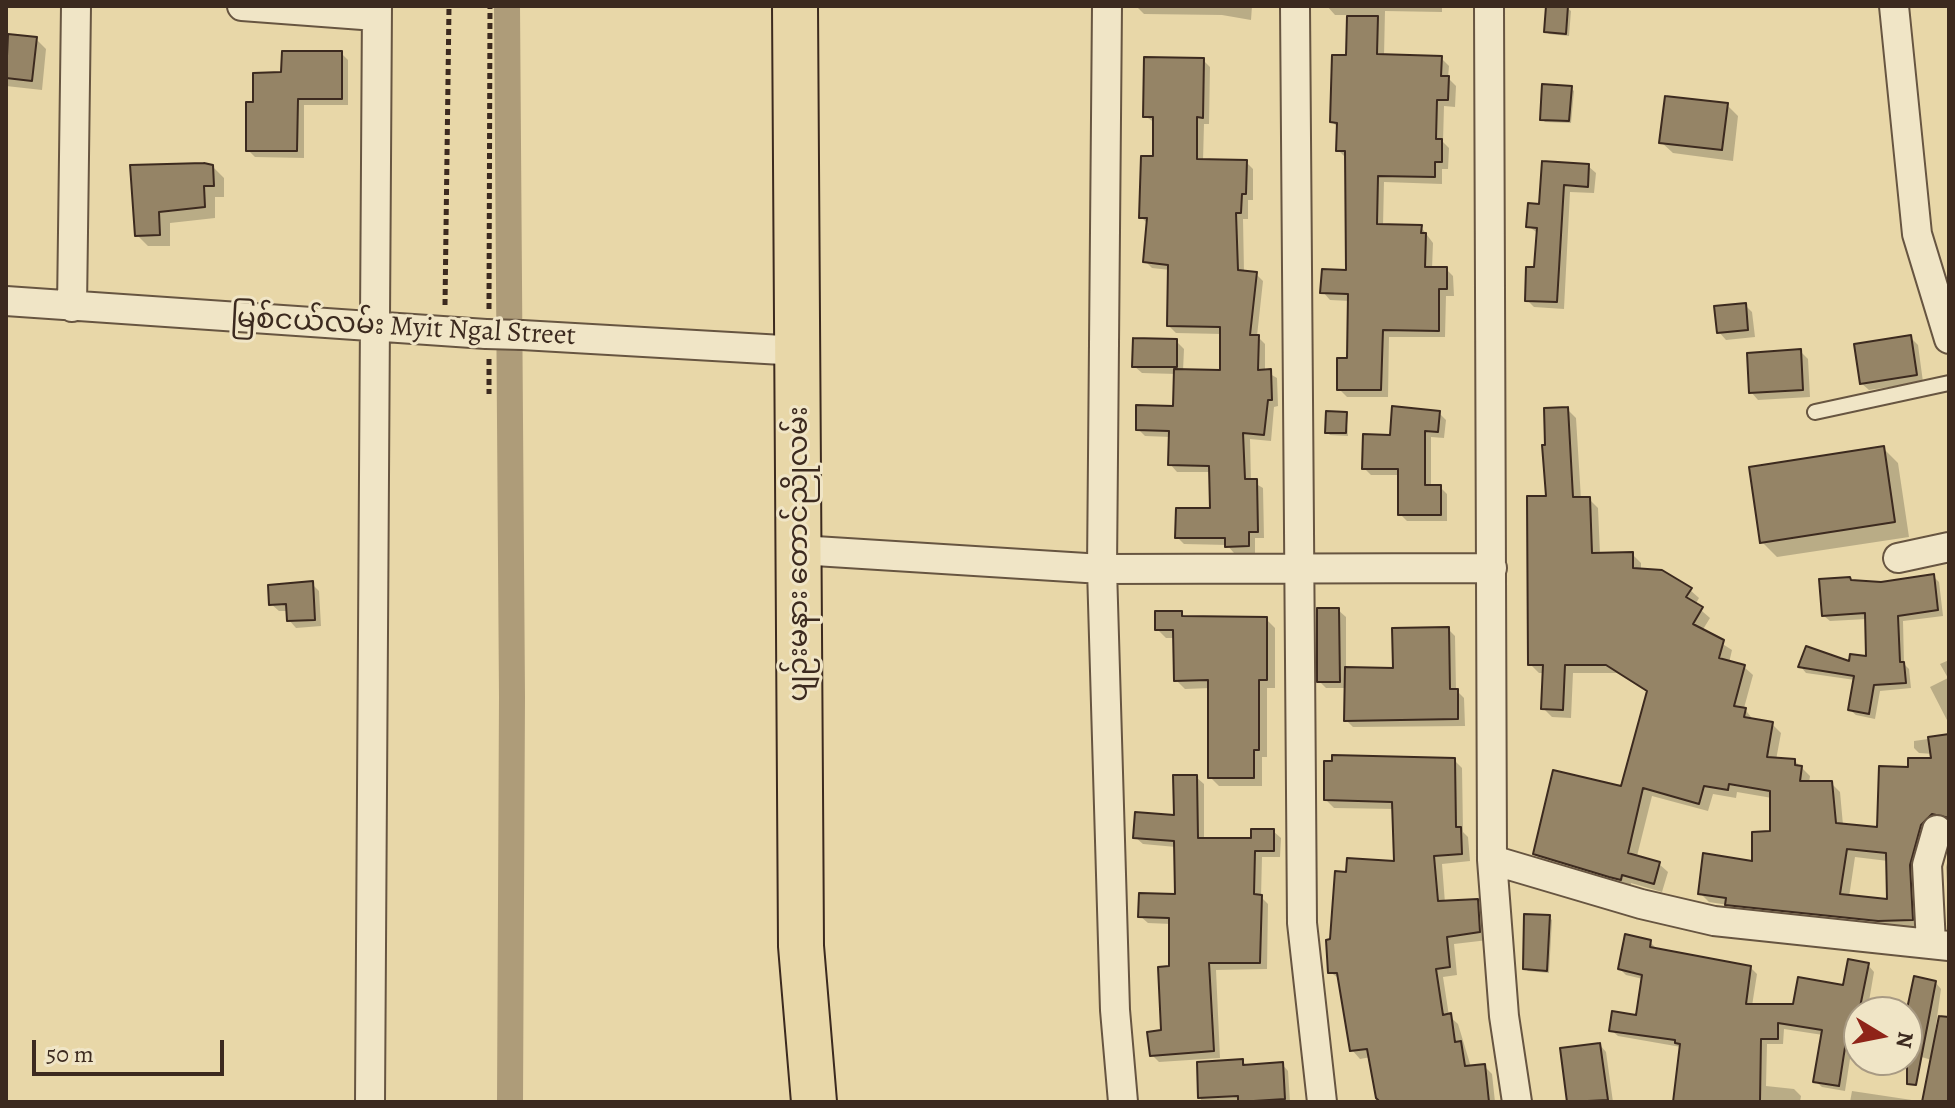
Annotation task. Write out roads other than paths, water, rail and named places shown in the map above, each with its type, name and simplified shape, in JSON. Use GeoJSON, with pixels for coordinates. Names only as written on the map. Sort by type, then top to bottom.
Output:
{"type":"FeatureCollection","features":[{"type":"Feature","properties":{"kind":"main road","name":"ပျဉ်းမနား တောင်ညိုလမ်း"},"geometry":{"type":"LineString","coordinates":[[795,6],[800,351],[801,946],[814,1102]]}},
{"type":"Feature","properties":{"kind":"street"},"geometry":{"type":"LineString","coordinates":[[72,307],[76,6]]}},
{"type":"Feature","properties":{"kind":"street"},"geometry":{"type":"LineString","coordinates":[[242,6],[376,11],[370,1102]]}},
{"type":"Feature","properties":{"kind":"street"},"geometry":{"type":"LineString","coordinates":[[1107,6],[1102,569],[1115,1010],[1123,1102]]}},
{"type":"Feature","properties":{"kind":"street"},"geometry":{"type":"LineString","coordinates":[[1295,6],[1302,923],[1322,1102]]}},
{"type":"Feature","properties":{"kind":"street"},"geometry":{"type":"LineString","coordinates":[[1489,6],[1492,860],[1504,1016],[1517,1102]]}},
{"type":"Feature","properties":{"kind":"street"},"geometry":{"type":"LineString","coordinates":[[1894,6],[1917,234],[1949,339]]}},
{"type":"Feature","properties":{"kind":"street","name":"မြစ်ငယ်လမ်း Myit Ngal Street"},"geometry":{"type":"LineString","coordinates":[[6,301],[488,336],[522,335],[800,351]]}},
{"type":"Feature","properties":{"kind":"street"},"geometry":{"type":"LineString","coordinates":[[1898,558],[1949,547]]}},
{"type":"Feature","properties":{"kind":"street"},"geometry":{"type":"LineString","coordinates":[[799,550],[1102,569],[1300,571],[1492,568]]}},
{"type":"Feature","properties":{"kind":"street"},"geometry":{"type":"LineString","coordinates":[[1492,860],[1714,921],[1940,945],[1927,865],[1937,830]]}},
{"type":"Feature","properties":{"kind":"lane"},"geometry":{"type":"LineString","coordinates":[[1815,412],[1949,383]]}},
{"type":"Feature","properties":{"kind":"waterway"},"geometry":{"type":"LineString","coordinates":[[507,6],[512,697],[510,1102]]}}]}
